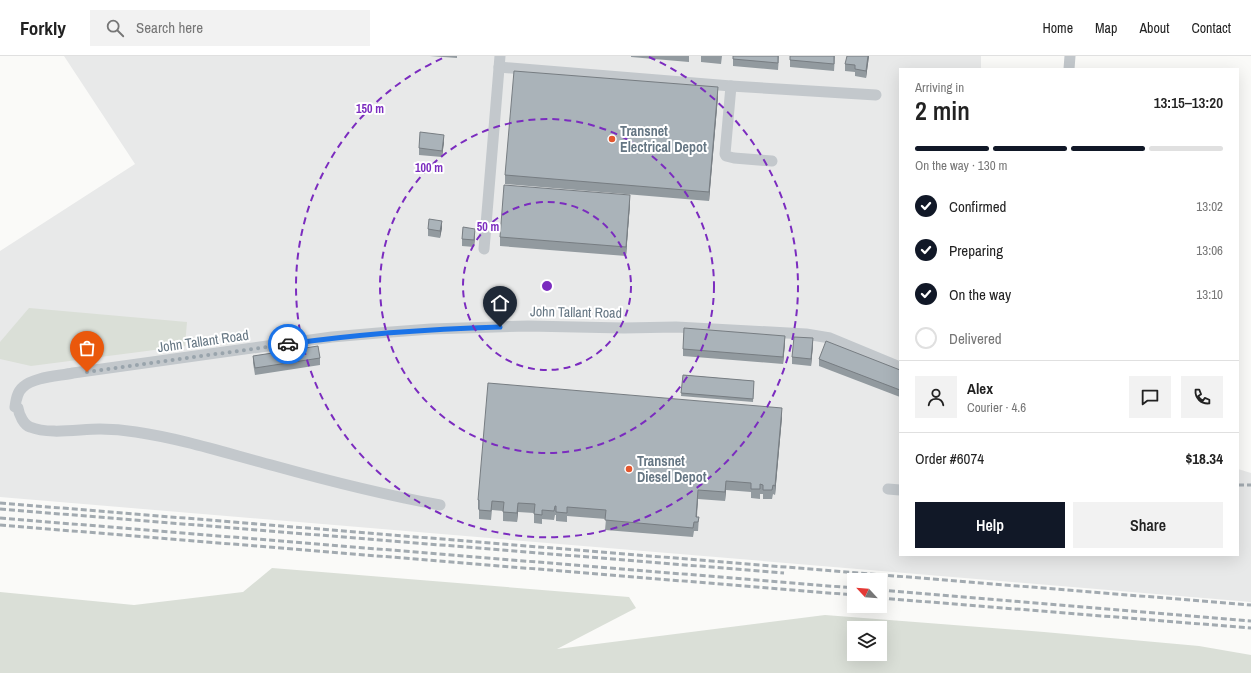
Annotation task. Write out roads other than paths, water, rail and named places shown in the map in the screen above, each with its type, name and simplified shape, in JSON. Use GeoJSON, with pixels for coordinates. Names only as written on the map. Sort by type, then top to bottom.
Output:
{"type":"FeatureCollection","features":[{"type":"Feature","properties":{"kind":"lane"},"geometry":{"type":"LineString","coordinates":[[1069,64],[1075,56]]}},
{"type":"Feature","properties":{"kind":"lane"},"geometry":{"type":"LineString","coordinates":[[484,249],[500,61],[731,86],[876,95]]}},
{"type":"Feature","properties":{"kind":"lane"},"geometry":{"type":"LineString","coordinates":[[731,86],[725,154],[730,158],[772,161]]}},
{"type":"Feature","properties":{"kind":"lane","name":"John Tallant Road"},"geometry":{"type":"LineString","coordinates":[[440,505],[371,491],[150,434],[123,430],[52,431],[29,427],[18,414],[18,408],[15,407],[17,397],[22,387],[34,380],[73,373],[332,338],[431,329],[528,326],[624,328],[676,327],[806,334],[830,338],[899,367]]}},
{"type":"Feature","properties":{"kind":"lane"},"geometry":{"type":"LineString","coordinates":[[888,489],[899,490]]}},
{"type":"Feature","properties":{"kind":"railway"},"geometry":{"type":"LineString","coordinates":[[1239,485],[1251,485]]}},
{"type":"Feature","properties":{"kind":"railway"},"geometry":{"type":"LineString","coordinates":[[0,503],[1251,605]]}},
{"type":"Feature","properties":{"kind":"railway"},"geometry":{"type":"LineString","coordinates":[[0,509],[784,573]]}},
{"type":"Feature","properties":{"kind":"railway"},"geometry":{"type":"LineString","coordinates":[[0,518],[847,587]]}},
{"type":"Feature","properties":{"kind":"railway"},"geometry":{"type":"LineString","coordinates":[[0,525],[847,594]]}},
{"type":"Feature","properties":{"kind":"railway"},"geometry":{"type":"LineString","coordinates":[[887,591],[1251,621]]}},
{"type":"Feature","properties":{"kind":"railway"},"geometry":{"type":"LineString","coordinates":[[887,599],[1251,628]]}},
{"type":"Feature","properties":{"kind":"place","name":"Transnet Electrical Depot"},"geometry":{"type":"Point","coordinates":[612,139]}},
{"type":"Feature","properties":{"kind":"place","name":"Transnet Diesel Depot"},"geometry":{"type":"Point","coordinates":[629,469]}}]}
